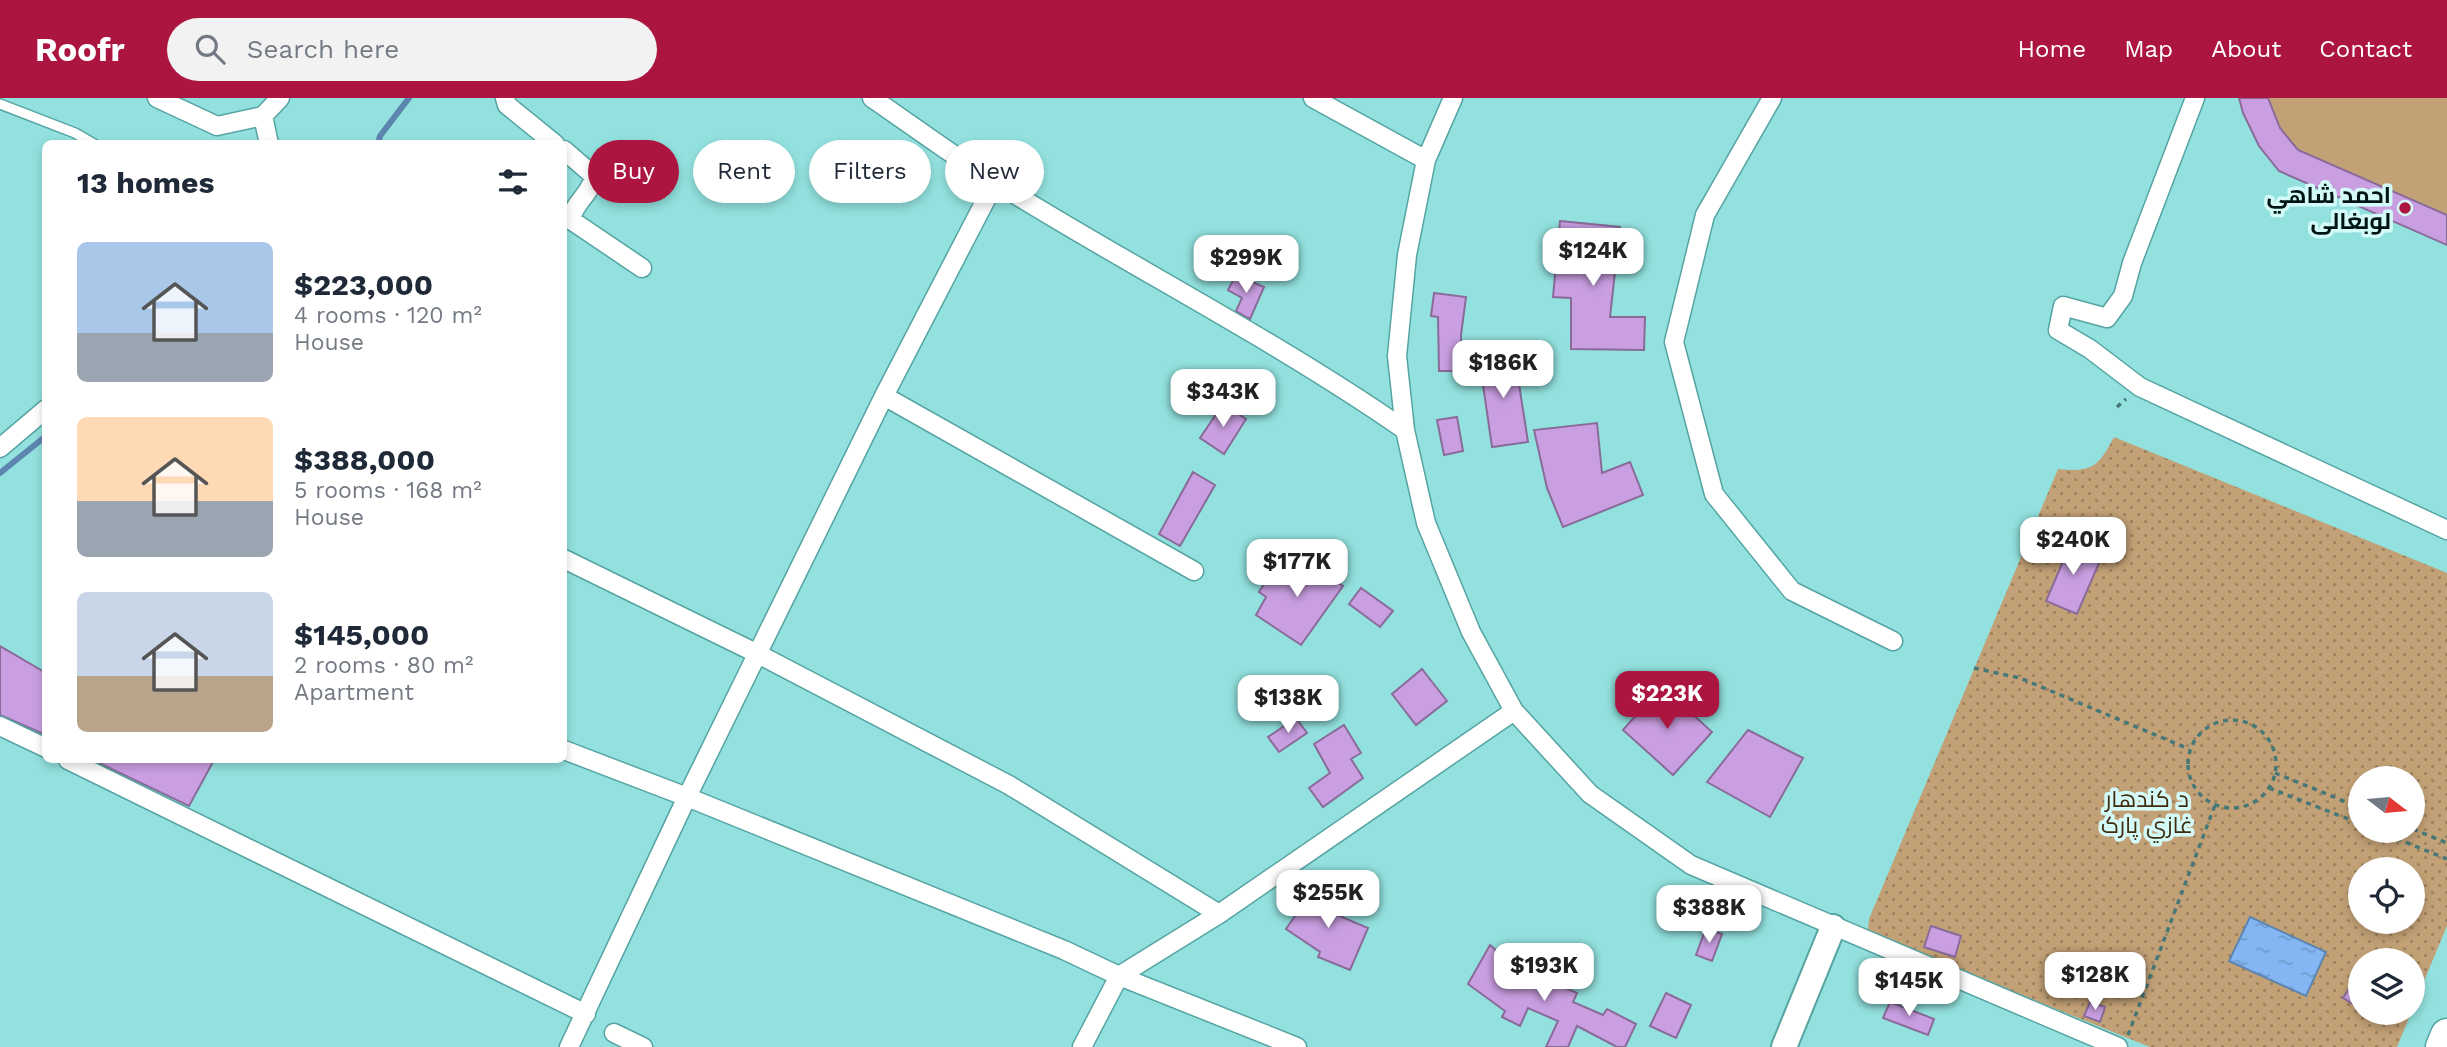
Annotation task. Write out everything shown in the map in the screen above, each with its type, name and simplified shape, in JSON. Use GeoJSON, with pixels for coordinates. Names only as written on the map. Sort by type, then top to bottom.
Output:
{"type":"FeatureCollection","features":[{"type":"Feature","properties":{"kind":"highway"},"geometry":{"type":"LineString","coordinates":[[2442,1047],[2447,1035]]}},
{"type":"Feature","properties":{"kind":"street"},"geometry":{"type":"LineString","coordinates":[[157,98],[218,126],[263,116],[280,98]]}},
{"type":"Feature","properties":{"kind":"street"},"geometry":{"type":"LineString","coordinates":[[505,98],[506,105],[550,140]]}},
{"type":"Feature","properties":{"kind":"street"},"geometry":{"type":"LineString","coordinates":[[872,98],[945,148]]}},
{"type":"Feature","properties":{"kind":"street"},"geometry":{"type":"LineString","coordinates":[[1313,98],[1426,160]]}},
{"type":"Feature","properties":{"kind":"street"},"geometry":{"type":"LineString","coordinates":[[1453,98],[1426,160],[1407,255],[1397,356],[1405,430],[1426,523],[1472,632],[1514,711],[1590,794],[1691,865],[2118,1047]]}},
{"type":"Feature","properties":{"kind":"street"},"geometry":{"type":"LineString","coordinates":[[1772,98],[1705,215],[1674,342],[1714,494],[1792,591],[1893,641]]}},
{"type":"Feature","properties":{"kind":"street"},"geometry":{"type":"LineString","coordinates":[[2195,98],[2132,263],[2123,296],[2107,318],[2063,306],[2058,330],[2090,349],[2140,387],[2447,530]]}},
{"type":"Feature","properties":{"kind":"street"},"geometry":{"type":"LineString","coordinates":[[263,116],[268,140]]}},
{"type":"Feature","properties":{"kind":"street"},"geometry":{"type":"LineString","coordinates":[[567,153],[594,176],[593,184],[572,212],[571,219],[642,268]]}},
{"type":"Feature","properties":{"kind":"street"},"geometry":{"type":"LineString","coordinates":[[569,1047],[687,797],[884,396],[984,203]]}},
{"type":"Feature","properties":{"kind":"street"},"geometry":{"type":"LineString","coordinates":[[1031,203],[1348,390],[1405,430]]}},
{"type":"Feature","properties":{"kind":"street"},"geometry":{"type":"LineString","coordinates":[[884,396],[1194,571]]}},
{"type":"Feature","properties":{"kind":"street"},"geometry":{"type":"LineString","coordinates":[[0,448],[42,412]]}},
{"type":"Feature","properties":{"kind":"street"},"geometry":{"type":"LineString","coordinates":[[567,560],[758,654],[1009,785],[1219,914]]}},
{"type":"Feature","properties":{"kind":"street"},"geometry":{"type":"LineString","coordinates":[[1082,1047],[1119,976],[1219,914],[1514,711]]}},
{"type":"Feature","properties":{"kind":"street"},"geometry":{"type":"LineString","coordinates":[[0,726],[42,746]]}},
{"type":"Feature","properties":{"kind":"street"},"geometry":{"type":"LineString","coordinates":[[567,751],[687,797],[1297,1047]]}},
{"type":"Feature","properties":{"kind":"street"},"geometry":{"type":"LineString","coordinates":[[74,763],[586,1014]]}},
{"type":"Feature","properties":{"kind":"street"},"geometry":{"type":"LineString","coordinates":[[1784,1047],[1833,927]]}},
{"type":"Feature","properties":{"kind":"street"},"geometry":{"type":"LineString","coordinates":[[614,1033],[643,1047]]}},
{"type":"Feature","properties":{"kind":"lane"},"geometry":{"type":"LineString","coordinates":[[0,104],[87,140]]}},
{"type":"Feature","properties":{"kind":"path"},"geometry":{"type":"LineString","coordinates":[[1974,668],[2020,678],[2189,749]]}},
{"type":"Feature","properties":{"kind":"path"},"geometry":{"type":"LineString","coordinates":[[2237,719],[2251,723],[2263,732],[2272,744],[2276,758],[2275,773],[2269,788],[2251,804],[2227,808],[2215,805],[2203,798],[2194,788],[2187,762],[2189,749],[2197,736],[2208,726],[2222,720],[2237,719]]}},
{"type":"Feature","properties":{"kind":"path"},"geometry":{"type":"LineString","coordinates":[[2275,773],[2348,803]]}},
{"type":"Feature","properties":{"kind":"path"},"geometry":{"type":"LineString","coordinates":[[2269,788],[2348,819]]}},
{"type":"Feature","properties":{"kind":"path"},"geometry":{"type":"LineString","coordinates":[[2124,1047],[2215,805]]}},
{"type":"Feature","properties":{"kind":"path"},"geometry":{"type":"LineString","coordinates":[[2426,834],[2447,843]]}},
{"type":"Feature","properties":{"kind":"path"},"geometry":{"type":"LineString","coordinates":[[2410,844],[2447,859]]}},
{"type":"Feature","properties":{"kind":"green space","name":"احمد شاهي لوبغالی"},"geometry":{"type":"Polygon","coordinates":[[[2239,98],[2447,98],[2447,245],[2279,171],[2259,146],[2239,98]]]}},
{"type":"Feature","properties":{"kind":"green space","name":"د کندهار غازي پارک"},"geometry":{"type":"Polygon","coordinates":[[[2114,437],[2447,573],[2447,926],[2425,978],[2425,948],[2348,948],[2348,1025],[2406,1025],[2397,1047],[2150,1047],[1873,935],[1868,929],[1869,919],[2058,469],[2087,468],[2104,455],[2114,437]]]}},
{"type":"Feature","properties":{"kind":"water"},"geometry":{"type":"Polygon","coordinates":[[[2250,917],[2326,952],[2306,996],[2229,961],[2250,917]]]}},
{"type":"Feature","properties":{"kind":"building"},"geometry":{"type":"Polygon","coordinates":[[[2239,98],[2268,98],[2280,128],[2298,150],[2447,215],[2447,245],[2279,171],[2259,146],[2239,98]]]}},
{"type":"Feature","properties":{"kind":"building"},"geometry":{"type":"Polygon","coordinates":[[[1560,221],[1620,227],[1610,317],[1645,317],[1644,350],[1571,349],[1571,298],[1553,297],[1560,221]]]}},
{"type":"Feature","properties":{"kind":"building"},"geometry":{"type":"Polygon","coordinates":[[[1236,275],[1264,287],[1250,319],[1236,311],[1242,298],[1228,290],[1236,275]]]}},
{"type":"Feature","properties":{"kind":"building"},"geometry":{"type":"Polygon","coordinates":[[[1434,293],[1466,297],[1461,335],[1462,371],[1439,371],[1438,317],[1431,316],[1434,293]]]}},
{"type":"Feature","properties":{"kind":"building"},"geometry":{"type":"Polygon","coordinates":[[[1514,352],[1528,442],[1492,447],[1479,357],[1514,352]]]}},
{"type":"Feature","properties":{"kind":"building"},"geometry":{"type":"Polygon","coordinates":[[[1223,404],[1246,419],[1224,454],[1200,438],[1223,404]]]}},
{"type":"Feature","properties":{"kind":"building"},"geometry":{"type":"Polygon","coordinates":[[[1457,417],[1463,451],[1444,455],[1437,420],[1457,417]]]}},
{"type":"Feature","properties":{"kind":"building"},"geometry":{"type":"Polygon","coordinates":[[[1597,423],[1602,473],[1630,462],[1643,495],[1563,527],[1547,488],[1534,430],[1597,423]]]}},
{"type":"Feature","properties":{"kind":"building"},"geometry":{"type":"Polygon","coordinates":[[[1193,472],[1215,485],[1180,546],[1159,534],[1193,472]]]}},
{"type":"Feature","properties":{"kind":"building"},"geometry":{"type":"Polygon","coordinates":[[[2074,536],[2091,544],[2086,558],[2099,563],[2077,614],[2046,601],[2074,536]]]}},
{"type":"Feature","properties":{"kind":"building"},"geometry":{"type":"Polygon","coordinates":[[[1298,555],[1343,586],[1301,645],[1256,615],[1266,597],[1259,592],[1275,567],[1285,573],[1298,555]]]}},
{"type":"Feature","properties":{"kind":"building"},"geometry":{"type":"Polygon","coordinates":[[[1361,588],[1393,611],[1380,627],[1349,604],[1361,588]]]}},
{"type":"Feature","properties":{"kind":"building"},"geometry":{"type":"Polygon","coordinates":[[[0,646],[42,671],[42,733],[0,715],[0,646]]]}},
{"type":"Feature","properties":{"kind":"building"},"geometry":{"type":"Polygon","coordinates":[[[1422,669],[1447,701],[1416,725],[1392,694],[1422,669]]]}},
{"type":"Feature","properties":{"kind":"building"},"geometry":{"type":"Polygon","coordinates":[[[1662,686],[1712,732],[1673,775],[1623,730],[1662,686]]]}},
{"type":"Feature","properties":{"kind":"building"},"geometry":{"type":"Polygon","coordinates":[[[1296,718],[1307,733],[1279,752],[1268,737],[1296,718]]]}},
{"type":"Feature","properties":{"kind":"building"},"geometry":{"type":"Polygon","coordinates":[[[1344,725],[1361,753],[1351,759],[1363,778],[1323,807],[1309,788],[1330,773],[1314,744],[1344,725]]]}},
{"type":"Feature","properties":{"kind":"building"},"geometry":{"type":"Polygon","coordinates":[[[1748,730],[1803,758],[1770,817],[1707,782],[1748,730]]]}},
{"type":"Feature","properties":{"kind":"building"},"geometry":{"type":"Polygon","coordinates":[[[99,763],[212,763],[189,806],[99,763]]]}},
{"type":"Feature","properties":{"kind":"building"},"geometry":{"type":"Polygon","coordinates":[[[1318,883],[1334,894],[1323,909],[1368,928],[1350,970],[1318,957],[1320,952],[1286,929],[1318,883]]]}},
{"type":"Feature","properties":{"kind":"building"},"geometry":{"type":"Polygon","coordinates":[[[1931,926],[1961,936],[1955,957],[1924,947],[1931,926]]]}},
{"type":"Feature","properties":{"kind":"building"},"geometry":{"type":"Polygon","coordinates":[[[1706,928],[1722,934],[1712,961],[1696,955],[1706,928]]]}},
{"type":"Feature","properties":{"kind":"building"},"geometry":{"type":"Polygon","coordinates":[[[1490,945],[1522,974],[1524,969],[1577,993],[1573,1002],[1603,1015],[1607,1009],[1636,1024],[1625,1047],[1617,1047],[1577,1026],[1568,1047],[1546,1047],[1558,1021],[1528,1008],[1520,1026],[1502,1017],[1505,1011],[1468,984],[1490,945]]]}},
{"type":"Feature","properties":{"kind":"building"},"geometry":{"type":"Polygon","coordinates":[[[1666,993],[1691,1005],[1676,1038],[1650,1026],[1666,993]]]}},
{"type":"Feature","properties":{"kind":"building"},"geometry":{"type":"Polygon","coordinates":[[[1890,1002],[1934,1019],[1928,1035],[1883,1018],[1890,1002]]]}},
{"type":"Feature","properties":{"kind":"building"},"geometry":{"type":"Polygon","coordinates":[[[2090,1002],[2105,1007],[2100,1022],[2084,1016],[2090,1002]]]}},
{"type":"Feature","properties":{"kind":"waterway"},"geometry":{"type":"LineString","coordinates":[[379,140],[409,98]]}},
{"type":"Feature","properties":{"kind":"waterway"},"geometry":{"type":"LineString","coordinates":[[0,473],[42,439]]}},
{"type":"Feature","properties":{"kind":"place","name":"احمد شاهي لوبغالی"},"geometry":{"type":"Point","coordinates":[2405,208]}}]}
